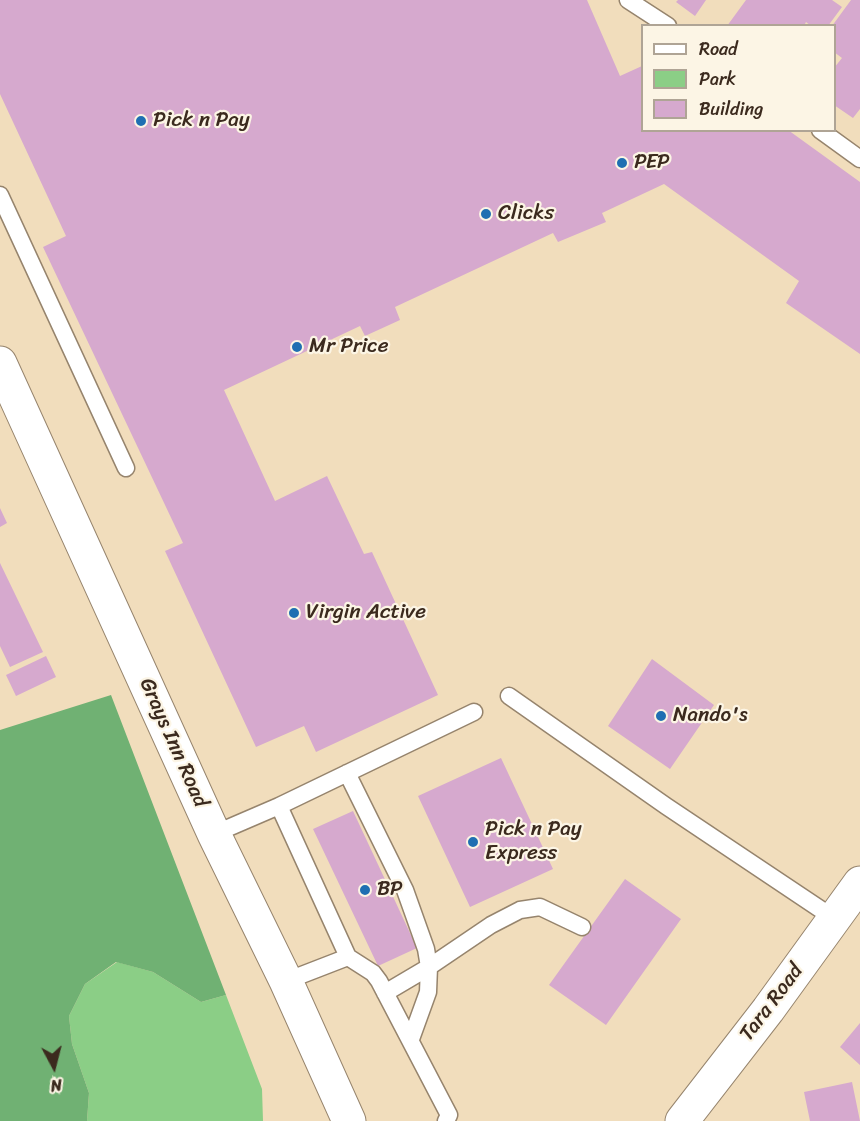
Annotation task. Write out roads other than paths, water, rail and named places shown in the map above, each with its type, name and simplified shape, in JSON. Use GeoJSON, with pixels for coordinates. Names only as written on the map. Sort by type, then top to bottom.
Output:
{"type":"FeatureCollection","features":[{"type":"Feature","properties":{"kind":"street","name":"Grays Inn Road"},"geometry":{"type":"LineString","coordinates":[[0,363],[214,834],[286,981],[349,1121]]}},
{"type":"Feature","properties":{"kind":"street","name":"Tara Road"},"geometry":{"type":"LineString","coordinates":[[682,1121],[768,1010],[860,884]]}},
{"type":"Feature","properties":{"kind":"lane"},"geometry":{"type":"LineString","coordinates":[[628,0],[665,24]]}},
{"type":"Feature","properties":{"kind":"lane"},"geometry":{"type":"LineString","coordinates":[[823,132],[860,159]]}},
{"type":"Feature","properties":{"kind":"lane"},"geometry":{"type":"LineString","coordinates":[[0,195],[126,468]]}},
{"type":"Feature","properties":{"kind":"lane"},"geometry":{"type":"LineString","coordinates":[[509,696],[666,806],[835,919]]}},
{"type":"Feature","properties":{"kind":"lane"},"geometry":{"type":"LineString","coordinates":[[214,834],[279,806],[474,712]]}},
{"type":"Feature","properties":{"kind":"lane"},"geometry":{"type":"LineString","coordinates":[[347,773],[405,890],[426,949],[429,967],[428,992],[411,1039]]}},
{"type":"Feature","properties":{"kind":"lane"},"geometry":{"type":"LineString","coordinates":[[279,806],[348,957],[373,973],[385,993],[411,1039],[448,1115],[446,1121]]}},
{"type":"Feature","properties":{"kind":"lane"},"geometry":{"type":"LineString","coordinates":[[385,993],[429,967],[491,925],[529,907],[540,907],[582,927]]}},
{"type":"Feature","properties":{"kind":"lane"},"geometry":{"type":"LineString","coordinates":[[286,981],[348,957]]}},
{"type":"Feature","properties":{"kind":"place","name":"Pick n Pay"},"geometry":{"type":"Point","coordinates":[141,121]}},
{"type":"Feature","properties":{"kind":"place","name":"PEP"},"geometry":{"type":"Point","coordinates":[622,163]}},
{"type":"Feature","properties":{"kind":"place","name":"Clicks"},"geometry":{"type":"Point","coordinates":[486,214]}},
{"type":"Feature","properties":{"kind":"place","name":"Mr Price"},"geometry":{"type":"Point","coordinates":[297,347]}},
{"type":"Feature","properties":{"kind":"place","name":"Virgin Active"},"geometry":{"type":"Point","coordinates":[294,613]}},
{"type":"Feature","properties":{"kind":"place","name":"Nando's"},"geometry":{"type":"Point","coordinates":[661,716]}},
{"type":"Feature","properties":{"kind":"place","name":"Pick n Pay Express"},"geometry":{"type":"Point","coordinates":[473,842]}},
{"type":"Feature","properties":{"kind":"place","name":"BP"},"geometry":{"type":"Point","coordinates":[365,890]}}]}
